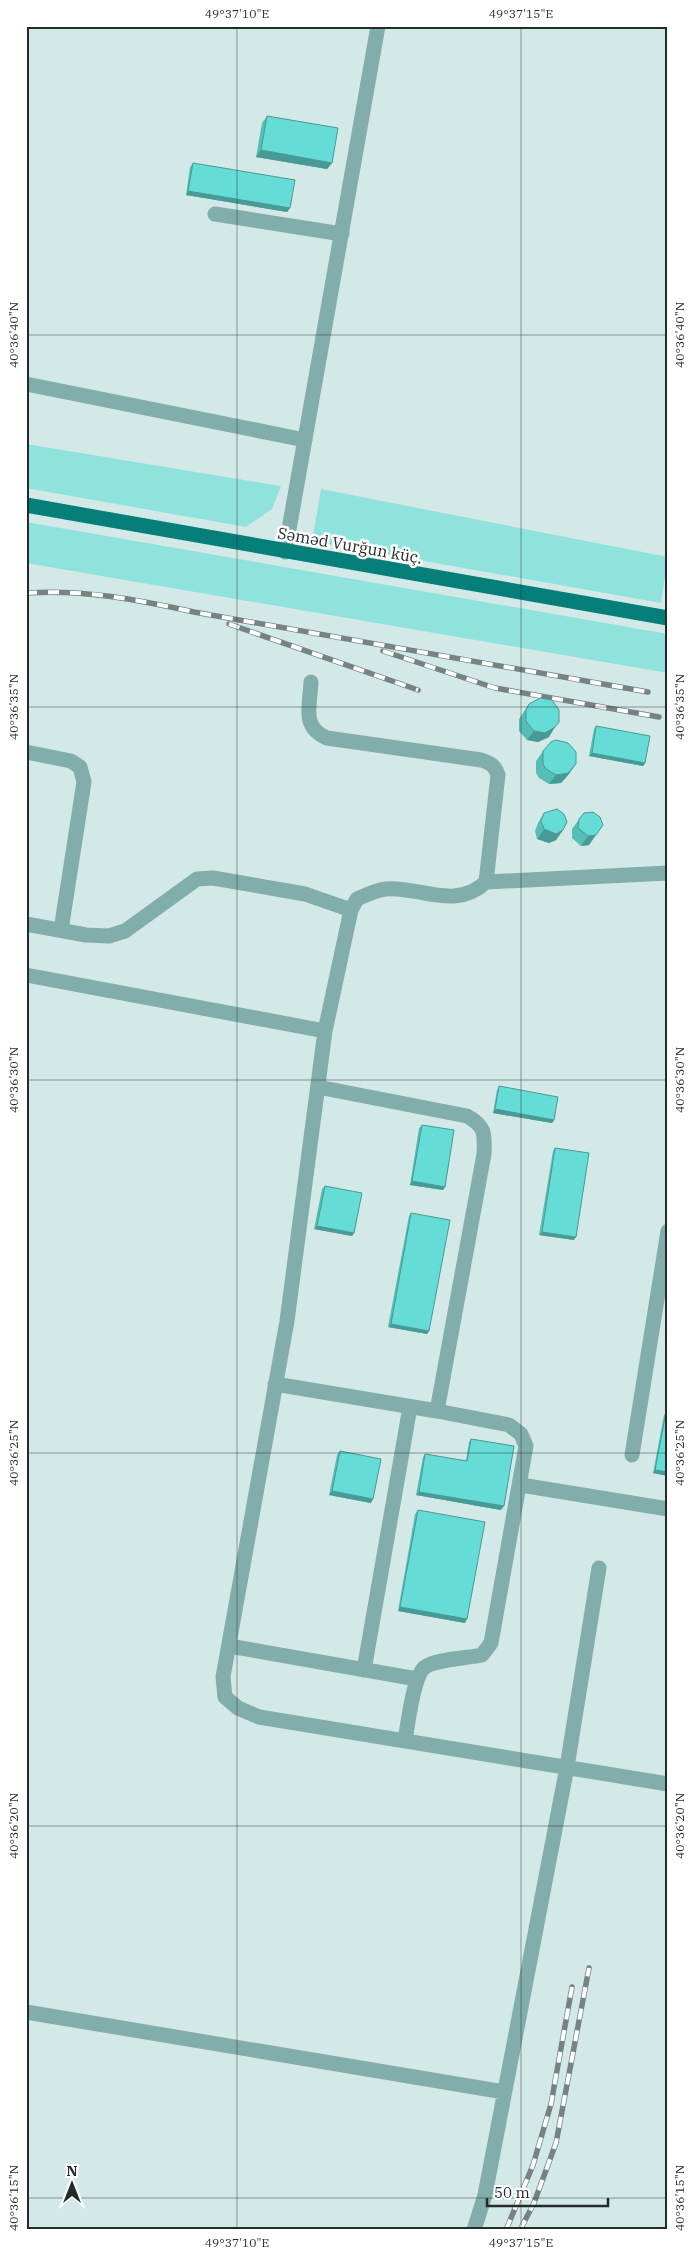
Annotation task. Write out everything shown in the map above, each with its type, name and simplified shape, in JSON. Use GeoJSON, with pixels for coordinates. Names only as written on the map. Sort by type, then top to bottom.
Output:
{"type":"FeatureCollection","features":[{"type":"Feature","properties":{"kind":"main road","name":"Səməd Vurğun küç."},"geometry":{"type":"LineString","coordinates":[[26,505],[668,618]]}},
{"type":"Feature","properties":{"kind":"lane"},"geometry":{"type":"LineString","coordinates":[[285,552],[378,26]]}},
{"type":"Feature","properties":{"kind":"lane"},"geometry":{"type":"LineString","coordinates":[[215,214],[342,234]]}},
{"type":"Feature","properties":{"kind":"lane"},"geometry":{"type":"LineString","coordinates":[[26,384],[305,440]]}},
{"type":"Feature","properties":{"kind":"lane"},"geometry":{"type":"LineString","coordinates":[[311,682],[309,719],[311,728],[326,738],[481,760],[491,763],[496,768],[498,775],[486,882]]}},
{"type":"Feature","properties":{"kind":"lane"},"geometry":{"type":"LineString","coordinates":[[26,752],[72,761],[80,767],[84,782],[61,930]]}},
{"type":"Feature","properties":{"kind":"lane"},"geometry":{"type":"LineString","coordinates":[[668,873],[486,882],[476,891],[450,896],[386,889],[357,899],[351,910],[325,1031],[287,1321],[224,1677],[225,1697],[238,1708],[259,1717],[668,1784]]}},
{"type":"Feature","properties":{"kind":"lane"},"geometry":{"type":"LineString","coordinates":[[26,924],[86,935],[109,936],[125,931],[197,879],[213,878],[305,894],[351,910]]}},
{"type":"Feature","properties":{"kind":"lane"},"geometry":{"type":"LineString","coordinates":[[26,975],[325,1031]]}},
{"type":"Feature","properties":{"kind":"lane"},"geometry":{"type":"LineString","coordinates":[[318,1087],[467,1116],[479,1123],[485,1136],[482,1163],[437,1411]]}},
{"type":"Feature","properties":{"kind":"lane"},"geometry":{"type":"LineString","coordinates":[[632,1455],[668,1231]]}},
{"type":"Feature","properties":{"kind":"lane"},"geometry":{"type":"LineString","coordinates":[[275,1384],[509,1425],[521,1434],[526,1446],[521,1485],[491,1643],[482,1655],[437,1662],[425,1667],[417,1679],[405,1740]]}},
{"type":"Feature","properties":{"kind":"lane"},"geometry":{"type":"LineString","coordinates":[[364,1670],[410,1407]]}},
{"type":"Feature","properties":{"kind":"lane"},"geometry":{"type":"LineString","coordinates":[[521,1485],[668,1509]]}},
{"type":"Feature","properties":{"kind":"lane"},"geometry":{"type":"LineString","coordinates":[[474,2230],[485,2195],[567,1767],[599,1568]]}},
{"type":"Feature","properties":{"kind":"lane"},"geometry":{"type":"LineString","coordinates":[[229,1646],[417,1679]]}},
{"type":"Feature","properties":{"kind":"lane"},"geometry":{"type":"LineString","coordinates":[[26,2012],[504,2092]]}},
{"type":"Feature","properties":{"kind":"shaded area"},"geometry":{"type":"Polygon","coordinates":[[[26,444],[281,486],[272,509],[246,527],[26,488],[26,444]]]}},
{"type":"Feature","properties":{"kind":"shaded area"},"geometry":{"type":"Polygon","coordinates":[[[321,489],[668,557],[661,603],[312,541],[321,489]]]}},
{"type":"Feature","properties":{"kind":"shaded area"},"geometry":{"type":"Polygon","coordinates":[[[26,522],[668,634],[668,673],[26,563],[26,522]]]}},
{"type":"Feature","properties":{"kind":"building"},"geometry":{"type":"Polygon","coordinates":[[[267,116],[338,128],[332,163],[261,150],[267,116]]]}},
{"type":"Feature","properties":{"kind":"building"},"geometry":{"type":"Polygon","coordinates":[[[193,163],[295,180],[290,208],[188,191],[193,163]]]}},
{"type":"Feature","properties":{"kind":"building"},"geometry":{"type":"Polygon","coordinates":[[[540,698],[552,700],[559,710],[559,722],[545,733],[534,731],[526,721],[526,710],[529,704],[540,698]]]}},
{"type":"Feature","properties":{"kind":"building"},"geometry":{"type":"Polygon","coordinates":[[[596,726],[650,736],[645,763],[592,753],[596,726]]]}},
{"type":"Feature","properties":{"kind":"building"},"geometry":{"type":"Polygon","coordinates":[[[556,740],[568,743],[576,752],[576,764],[568,773],[556,775],[546,769],[543,764],[543,751],[551,742],[556,740]]]}},
{"type":"Feature","properties":{"kind":"building"},"geometry":{"type":"Polygon","coordinates":[[[557,809],[564,814],[567,822],[563,830],[556,834],[544,829],[541,821],[544,813],[557,809]]]}},
{"type":"Feature","properties":{"kind":"building"},"geometry":{"type":"Polygon","coordinates":[[[593,812],[600,817],[603,825],[596,835],[588,836],[578,828],[579,819],[584,813],[593,812]]]}},
{"type":"Feature","properties":{"kind":"building"},"geometry":{"type":"Polygon","coordinates":[[[499,1086],[558,1097],[554,1120],[495,1109],[499,1086]]]}},
{"type":"Feature","properties":{"kind":"building"},"geometry":{"type":"Polygon","coordinates":[[[422,1125],[454,1130],[445,1187],[412,1181],[422,1125]]]}},
{"type":"Feature","properties":{"kind":"building"},"geometry":{"type":"Polygon","coordinates":[[[555,1148],[589,1153],[576,1237],[542,1232],[555,1148]]]}},
{"type":"Feature","properties":{"kind":"building"},"geometry":{"type":"Polygon","coordinates":[[[325,1186],[362,1193],[354,1233],[317,1226],[325,1186]]]}},
{"type":"Feature","properties":{"kind":"building"},"geometry":{"type":"Polygon","coordinates":[[[411,1213],[450,1220],[429,1331],[391,1324],[411,1213]]]}},
{"type":"Feature","properties":{"kind":"building"},"geometry":{"type":"Polygon","coordinates":[[[666,1412],[668,1412],[668,1472],[655,1470],[666,1412]]]}},
{"type":"Feature","properties":{"kind":"building"},"geometry":{"type":"Polygon","coordinates":[[[471,1439],[514,1446],[504,1506],[419,1492],[425,1454],[467,1461],[471,1439]]]}},
{"type":"Feature","properties":{"kind":"building"},"geometry":{"type":"Polygon","coordinates":[[[340,1451],[381,1459],[373,1499],[332,1491],[340,1451]]]}},
{"type":"Feature","properties":{"kind":"building"},"geometry":{"type":"Polygon","coordinates":[[[418,1510],[485,1522],[467,1619],[400,1607],[418,1510]]]}},
{"type":"Feature","properties":{"kind":"railway"},"geometry":{"type":"LineString","coordinates":[[26,593],[47,592],[111,596],[648,692]]}},
{"type":"Feature","properties":{"kind":"railway"},"geometry":{"type":"LineString","coordinates":[[229,624],[418,690]]}},
{"type":"Feature","properties":{"kind":"railway"},"geometry":{"type":"LineString","coordinates":[[383,651],[495,688],[659,717]]}},
{"type":"Feature","properties":{"kind":"railway"},"geometry":{"type":"LineString","coordinates":[[520,2230],[534,2203],[556,2143],[589,1968]]}},
{"type":"Feature","properties":{"kind":"railway"},"geometry":{"type":"LineString","coordinates":[[506,2230],[533,2165],[551,2104],[572,1987]]}}]}
